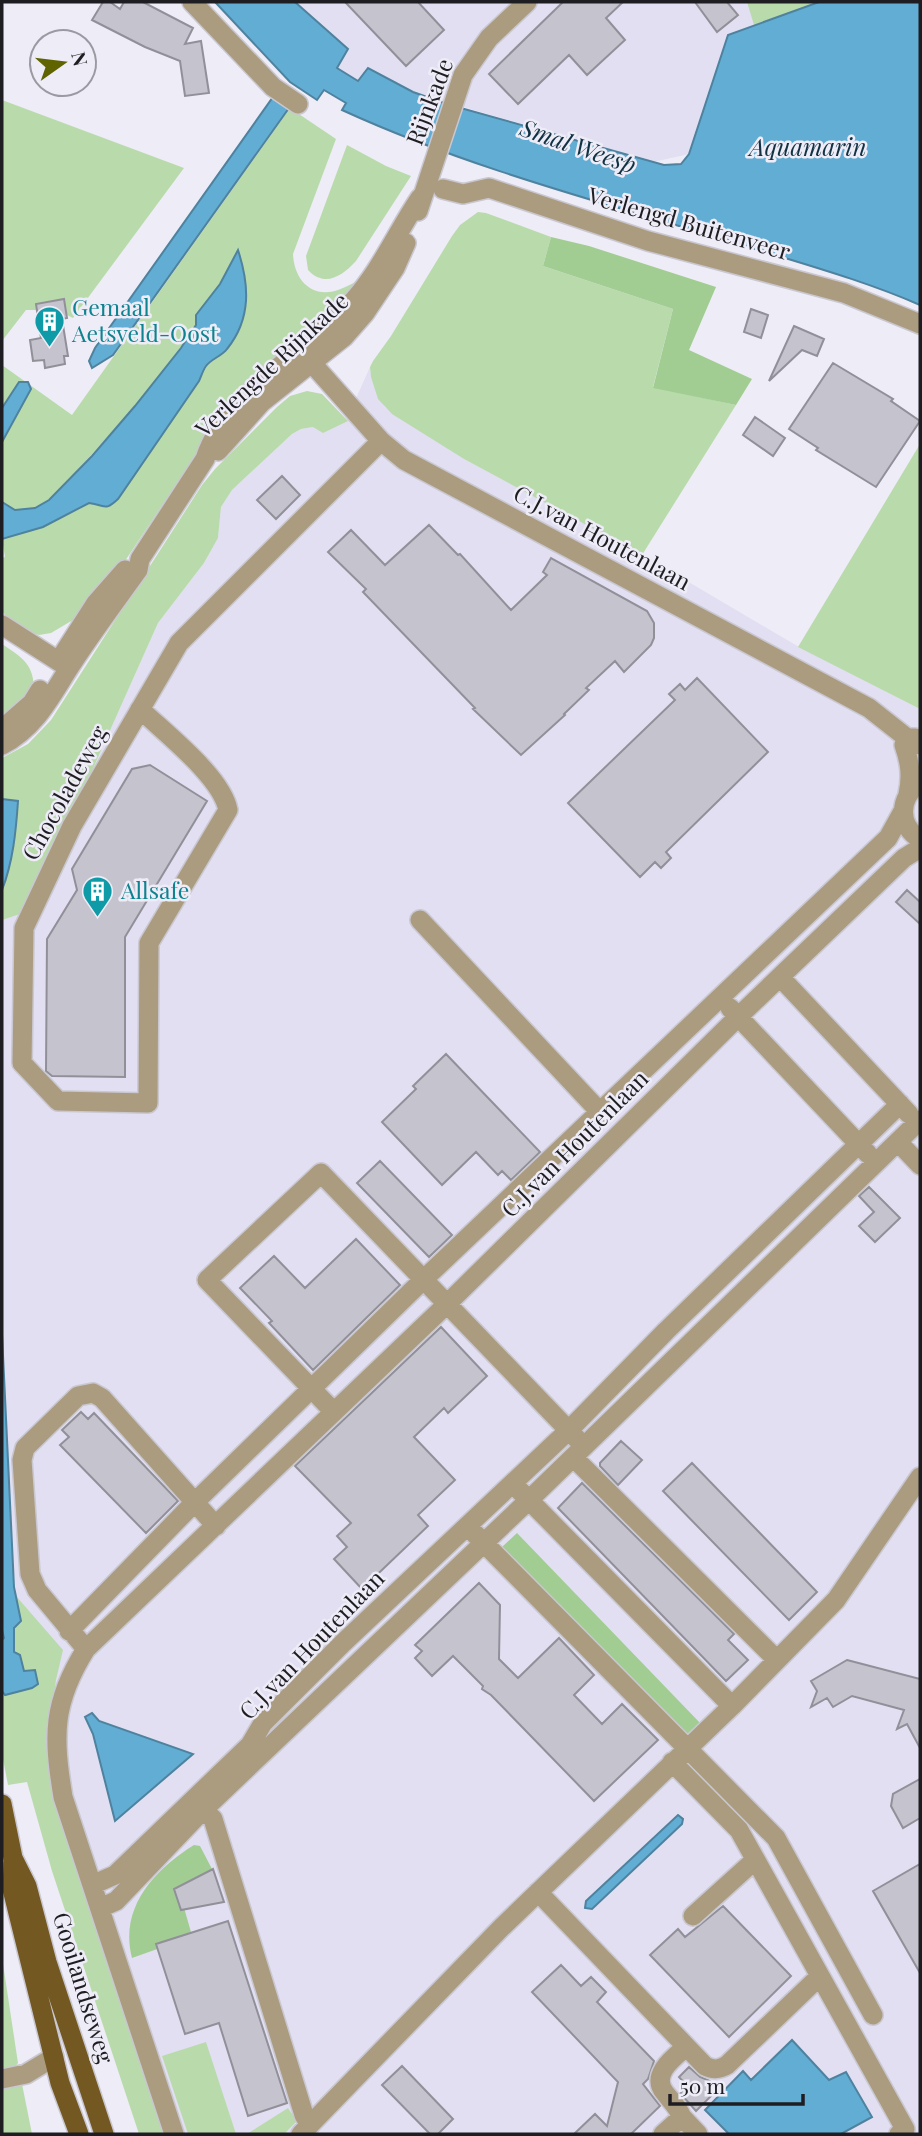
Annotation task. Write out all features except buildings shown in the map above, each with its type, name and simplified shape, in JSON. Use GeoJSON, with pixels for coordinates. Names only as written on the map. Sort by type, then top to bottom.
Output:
{"type":"FeatureCollection","features":[{"type":"Feature","properties":{"kind":"main road","name":"Gooilandseweg"},"geometry":{"type":"LineString","coordinates":[[2,1804],[13,1858],[12,1889],[60,2083],[79,2134]]}},
{"type":"Feature","properties":{"kind":"main road","name":"Gooilandseweg"},"geometry":{"type":"LineString","coordinates":[[13,1858],[27,1886],[47,1962],[104,2134]]}},
{"type":"Feature","properties":{"kind":"street"},"geometry":{"type":"LineString","coordinates":[[192,2],[273,87],[298,104]]}},
{"type":"Feature","properties":{"kind":"street","name":"Rijnkade"},"geometry":{"type":"LineString","coordinates":[[420,198],[463,75],[489,38],[527,2]]}},
{"type":"Feature","properties":{"kind":"street","name":"Verlengd Buitenveer"},"geometry":{"type":"LineString","coordinates":[[443,189],[463,194],[489,188],[648,241],[844,293],[920,324]]}},
{"type":"Feature","properties":{"kind":"street","name":"Verlengde Rijnkade"},"geometry":{"type":"LineString","coordinates":[[2,729],[32,703],[138,570],[139,559],[205,459],[220,450],[305,356],[344,337],[365,313],[395,268],[415,224],[420,198]]}},
{"type":"Feature","properties":{"kind":"street","name":"C.J.van Houtenlaan"},"geometry":{"type":"LineString","coordinates":[[305,356],[381,441],[404,460],[869,708],[914,741]]}},
{"type":"Feature","properties":{"kind":"street","name":"Chocoladeweg"},"geometry":{"type":"LineString","coordinates":[[140,709],[215,782],[226,799],[228,810],[149,943],[148,1103],[58,1101],[22,1063],[24,928],[59,850],[140,709],[179,643],[381,441]]}},
{"type":"Feature","properties":{"kind":"street"},"geometry":{"type":"LineString","coordinates":[[2,625],[63,665]]}},
{"type":"Feature","properties":{"kind":"street","name":"Verlengde Rijnkade"},"geometry":{"type":"LineString","coordinates":[[2,745],[29,727],[51,698],[63,665]]}},
{"type":"Feature","properties":{"kind":"street","name":"C.J.van Houtenlaan"},"geometry":{"type":"LineString","coordinates":[[69,1631],[195,1502],[423,1280],[888,838],[910,796],[911,773],[904,745],[914,741]]}},
{"type":"Feature","properties":{"kind":"street"},"geometry":{"type":"LineString","coordinates":[[910,796],[908,828],[920,839]]}},
{"type":"Feature","properties":{"kind":"street","name":"C.J.van Houtenlaan"},"geometry":{"type":"LineString","coordinates":[[174,2134],[63,1797],[56,1751],[59,1705],[69,1676],[86,1649],[446,1305],[738,1017],[904,858],[920,848]]}},
{"type":"Feature","properties":{"kind":"street","name":"C.J.van Houtenlaan"},"geometry":{"type":"LineString","coordinates":[[421,920],[601,1113]]}},
{"type":"Feature","properties":{"kind":"street","name":"C.J.van Houtenlaan"},"geometry":{"type":"LineString","coordinates":[[92,1885],[115,1875],[198,1805],[530,1499],[919,1121],[780,977]]}},
{"type":"Feature","properties":{"kind":"street"},"geometry":{"type":"LineString","coordinates":[[720,997],[876,1163]]}},
{"type":"Feature","properties":{"kind":"street","name":"C.J.van Houtenlaan"},"geometry":{"type":"LineString","coordinates":[[100,1908],[116,1901],[250,1745],[263,1723],[568,1431],[612,1384],[900,1104]]}},
{"type":"Feature","properties":{"kind":"street"},"geometry":{"type":"LineString","coordinates":[[898,1142],[920,1165]]}},
{"type":"Feature","properties":{"kind":"street"},"geometry":{"type":"LineString","coordinates":[[334,1412],[207,1280],[321,1173],[568,1431],[579,1451],[777,1660]]}},
{"type":"Feature","properties":{"kind":"street"},"geometry":{"type":"LineString","coordinates":[[731,1269],[748,1287]]}},
{"type":"Feature","properties":{"kind":"street"},"geometry":{"type":"LineString","coordinates":[[666,1331],[684,1349]]}},
{"type":"Feature","properties":{"kind":"street"},"geometry":{"type":"LineString","coordinates":[[612,1384],[629,1403]]}},
{"type":"Feature","properties":{"kind":"street"},"geometry":{"type":"LineString","coordinates":[[86,1649],[37,1590],[30,1574],[22,1460],[25,1448],[78,1396],[93,1393],[102,1398],[216,1525]]}},
{"type":"Feature","properties":{"kind":"street"},"geometry":{"type":"LineString","coordinates":[[198,1805],[213,1819],[305,2124],[538,1892],[732,1706],[836,1600],[920,1477]]}},
{"type":"Feature","properties":{"kind":"street"},"geometry":{"type":"LineString","coordinates":[[511,1484],[530,1499],[732,1706]]}},
{"type":"Feature","properties":{"kind":"street"},"geometry":{"type":"LineString","coordinates":[[467,1526],[776,1839],[873,2015]]}},
{"type":"Feature","properties":{"kind":"street"},"geometry":{"type":"LineString","coordinates":[[672,1762],[739,1830],[905,2129],[899,2134]]}},
{"type":"Feature","properties":{"kind":"street"},"geometry":{"type":"LineString","coordinates":[[693,1916],[755,1860]]}},
{"type":"Feature","properties":{"kind":"street"},"geometry":{"type":"LineString","coordinates":[[538,1892],[710,2069],[722,2068],[819,1977]]}},
{"type":"Feature","properties":{"kind":"street"},"geometry":{"type":"LineString","coordinates":[[685,2046],[665,2066],[660,2079],[663,2092],[677,2105],[682,2117],[698,2134]]}},
{"type":"Feature","properties":{"kind":"street"},"geometry":{"type":"LineString","coordinates":[[2,2079],[26,2074],[54,2057]]}},
{"type":"Feature","properties":{"kind":"street"},"geometry":{"type":"LineString","coordinates":[[663,2134],[682,2117]]}},
{"type":"Feature","properties":{"kind":"shaded area"},"geometry":{"type":"Polygon","coordinates":[[[295,2],[818,2],[728,35],[689,154],[653,162],[413,92],[368,68],[359,81],[337,68],[348,49],[295,2]]]}},
{"type":"Feature","properties":{"kind":"shaded area"},"geometry":{"type":"Polygon","coordinates":[[[370,367],[371,377],[385,407],[464,459],[631,548],[799,647],[920,709],[920,2134],[165,2134],[49,1733],[16,1596],[7,1480],[2,1334],[2,920],[41,885],[158,623],[204,563],[218,538],[221,507],[232,490],[292,434],[301,429],[346,421],[370,367]]]}},
{"type":"Feature","properties":{"kind":"green space"},"geometry":{"type":"Polygon","coordinates":[[[747,2],[819,2],[754,25],[747,2]]]}},
{"type":"Feature","properties":{"kind":"green space"},"geometry":{"type":"Polygon","coordinates":[[[2,100],[184,168],[73,318],[67,315],[64,299],[39,310],[26,310],[2,341],[2,100]]]}},
{"type":"Feature","properties":{"kind":"green space"},"geometry":{"type":"Polygon","coordinates":[[[290,108],[336,139],[293,254],[297,271],[306,285],[320,292],[338,290],[363,278],[207,438],[117,573],[95,590],[73,620],[51,633],[39,635],[23,630],[2,612],[2,558],[5,557],[2,539],[43,527],[89,503],[107,507],[118,499],[199,381],[207,365],[227,350],[238,251],[220,284],[196,315],[196,325],[181,348],[135,406],[58,492],[31,509],[16,510],[2,502],[2,442],[9,426],[19,382],[2,408],[2,365],[72,415],[290,108]]]}},
{"type":"Feature","properties":{"kind":"green space"},"geometry":{"type":"Polygon","coordinates":[[[347,145],[411,176],[356,261],[333,278],[321,278],[308,270],[306,256],[347,145]]]}},
{"type":"Feature","properties":{"kind":"green space"},"geometry":{"type":"Polygon","coordinates":[[[478,212],[551,237],[543,266],[673,309],[653,387],[736,405],[642,555],[464,459],[392,414],[378,399],[371,377],[370,367],[373,361],[452,236],[460,225],[478,212]]]}},
{"type":"Feature","properties":{"kind":"green space"},"geometry":{"type":"Polygon","coordinates":[[[551,237],[589,246],[716,287],[689,350],[752,379],[736,405],[653,388],[673,309],[543,266],[551,237]]]}},
{"type":"Feature","properties":{"kind":"green space"},"geometry":{"type":"Polygon","coordinates":[[[307,391],[322,394],[348,421],[323,433],[313,427],[292,434],[232,490],[221,507],[218,538],[204,563],[158,623],[41,885],[26,912],[2,920],[2,890],[15,838],[17,801],[2,799],[2,758],[28,744],[51,720],[202,485],[215,469],[277,407],[290,396],[307,391]]]}},
{"type":"Feature","properties":{"kind":"green space"},"geometry":{"type":"Polygon","coordinates":[[[920,444],[920,709],[798,647],[920,444]]]}},
{"type":"Feature","properties":{"kind":"green space"},"geometry":{"type":"Polygon","coordinates":[[[2,644],[26,663],[32,674],[34,691],[2,722],[2,644]]]}},
{"type":"Feature","properties":{"kind":"green space"},"geometry":{"type":"Polygon","coordinates":[[[517,1533],[702,1725],[689,1736],[502,1547],[517,1533]]]}},
{"type":"Feature","properties":{"kind":"green space"},"geometry":{"type":"Polygon","coordinates":[[[16,1596],[63,1650],[49,1733],[165,2134],[139,2134],[52,1871],[27,1782],[8,1785],[2,1754],[2,1691],[5,1694],[32,1688],[14,1652],[14,1628],[20,1621],[16,1596]]]}},
{"type":"Feature","properties":{"kind":"green space"},"geometry":{"type":"Polygon","coordinates":[[[194,1845],[200,1846],[212,1869],[178,1887],[191,1932],[159,1944],[160,1948],[132,1958],[129,1940],[131,1923],[143,1892],[166,1866],[194,1845]]]}},
{"type":"Feature","properties":{"kind":"green space"},"geometry":{"type":"Polygon","coordinates":[[[2,1957],[18,2063],[2,2072],[2,1957]]]}},
{"type":"Feature","properties":{"kind":"green space"},"geometry":{"type":"Polygon","coordinates":[[[206,2042],[236,2134],[188,2134],[162,2056],[206,2042]]]}},
{"type":"Feature","properties":{"kind":"green space"},"geometry":{"type":"Polygon","coordinates":[[[22,2084],[32,2134],[2,2134],[2,2088],[22,2084]]]}},
{"type":"Feature","properties":{"kind":"green space"},"geometry":{"type":"Polygon","coordinates":[[[288,2108],[297,2121],[284,2134],[247,2134],[288,2108]]]}},
{"type":"Feature","properties":{"kind":"water","name":"Aquamarin"},"geometry":{"type":"Polygon","coordinates":[[[215,2],[295,2],[348,49],[337,68],[358,81],[368,68],[413,92],[450,105],[664,165],[681,164],[689,154],[728,35],[819,2],[920,2],[920,305],[836,274],[543,185],[442,151],[342,110],[346,103],[324,90],[317,100],[290,82],[215,2]]]}},
{"type":"Feature","properties":{"kind":"water"},"geometry":{"type":"Polygon","coordinates":[[[273,97],[289,108],[113,355],[92,368],[89,361],[95,348],[273,97]]]}},
{"type":"Feature","properties":{"kind":"water"},"geometry":{"type":"Polygon","coordinates":[[[238,250],[246,288],[241,325],[225,351],[206,366],[199,381],[118,499],[107,507],[89,503],[43,527],[2,539],[2,502],[15,510],[35,508],[49,500],[92,456],[181,348],[196,325],[196,315],[220,284],[238,250]]]}},
{"type":"Feature","properties":{"kind":"water"},"geometry":{"type":"Polygon","coordinates":[[[19,382],[28,382],[31,389],[2,442],[2,408],[19,382]]]}},
{"type":"Feature","properties":{"kind":"water"},"geometry":{"type":"Polygon","coordinates":[[[2,799],[18,801],[15,835],[2,890],[2,799]]]}},
{"type":"Feature","properties":{"kind":"water"},"geometry":{"type":"Polygon","coordinates":[[[2,1334],[14,1587],[21,1621],[14,1628],[14,1652],[20,1655],[24,1671],[35,1670],[38,1684],[5,1695],[2,1691],[2,1334]]]}},
{"type":"Feature","properties":{"kind":"water"},"geometry":{"type":"Polygon","coordinates":[[[92,1713],[99,1721],[193,1754],[115,1821],[93,1734],[85,1717],[92,1713]]]}},
{"type":"Feature","properties":{"kind":"water"},"geometry":{"type":"Polygon","coordinates":[[[678,1815],[683,1819],[682,1824],[592,1909],[585,1908],[586,1901],[678,1815]]]}},
{"type":"Feature","properties":{"kind":"water"},"geometry":{"type":"Polygon","coordinates":[[[792,2040],[829,2080],[846,2072],[872,2117],[841,2134],[729,2134],[705,2110],[743,2071],[751,2080],[792,2040]]]}},
{"type":"Feature","properties":{"kind":"place","name":"Gemaal Aetsveld-Oost"},"geometry":{"type":"Point","coordinates":[49,348]}},
{"type":"Feature","properties":{"kind":"place","name":"Allsafe"},"geometry":{"type":"Point","coordinates":[98,918]}},
{"type":"Feature","properties":{"kind":"water label","name":"Smal Weesp"},"geometry":{"type":"Point","coordinates":[578,147]}}]}
